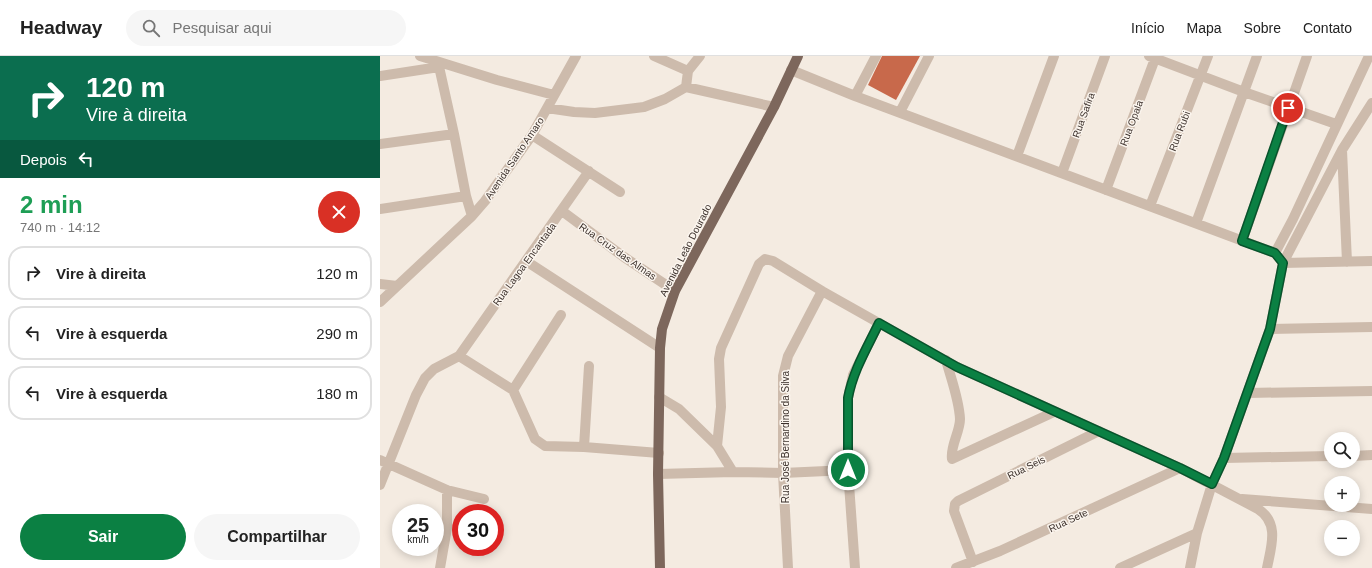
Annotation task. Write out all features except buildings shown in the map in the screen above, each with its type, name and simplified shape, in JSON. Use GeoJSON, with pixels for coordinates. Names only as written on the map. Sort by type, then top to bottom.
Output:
{"type":"FeatureCollection","features":[{"type":"Feature","properties":{"kind":"main road","name":"Avenida Leão Dourado"},"geometry":{"type":"LineString","coordinates":[[660,568],[658,474],[660,348],[662,329],[675,291],[774,107],[798,56]]}},
{"type":"Feature","properties":{"kind":"street"},"geometry":{"type":"LineString","coordinates":[[420,56],[439,64],[554,96]]}},
{"type":"Feature","properties":{"kind":"street","name":"Avenida Santo Amaro"},"geometry":{"type":"LineString","coordinates":[[380,302],[472,216],[484,201],[532,135],[576,56]]}},
{"type":"Feature","properties":{"kind":"street"},"geometry":{"type":"LineString","coordinates":[[654,56],[688,71]]}},
{"type":"Feature","properties":{"kind":"street"},"geometry":{"type":"LineString","coordinates":[[686,87],[688,71],[700,56]]}},
{"type":"Feature","properties":{"kind":"street"},"geometry":{"type":"LineString","coordinates":[[855,96],[876,56]]}},
{"type":"Feature","properties":{"kind":"street"},"geometry":{"type":"LineString","coordinates":[[900,112],[929,56]]}},
{"type":"Feature","properties":{"kind":"street"},"geometry":{"type":"LineString","coordinates":[[1017,156],[1054,56]]}},
{"type":"Feature","properties":{"kind":"street","name":"Rua Safira"},"geometry":{"type":"LineString","coordinates":[[1062,173],[1105,56]]}},
{"type":"Feature","properties":{"kind":"street","name":"Rua Rubi"},"geometry":{"type":"LineString","coordinates":[[1150,206],[1208,56]]}},
{"type":"Feature","properties":{"kind":"street"},"geometry":{"type":"LineString","coordinates":[[1196,223],[1257,56]]}},
{"type":"Feature","properties":{"kind":"street"},"geometry":{"type":"LineString","coordinates":[[1242,241],[1288,108],[1308,56]]}},
{"type":"Feature","properties":{"kind":"street"},"geometry":{"type":"LineString","coordinates":[[1275,253],[1293,219],[1369,56]]}},
{"type":"Feature","properties":{"kind":"street"},"geometry":{"type":"LineString","coordinates":[[1153,57],[1200,76],[1336,124]]}},
{"type":"Feature","properties":{"kind":"street","name":"Rua Opala"},"geometry":{"type":"LineString","coordinates":[[1106,190],[1153,57]]}},
{"type":"Feature","properties":{"kind":"street"},"geometry":{"type":"LineString","coordinates":[[380,76],[439,64]]}},
{"type":"Feature","properties":{"kind":"street"},"geometry":{"type":"LineString","coordinates":[[439,64],[466,196],[472,216]]}},
{"type":"Feature","properties":{"kind":"street"},"geometry":{"type":"LineString","coordinates":[[791,70],[855,96],[1275,253],[1283,263]]}},
{"type":"Feature","properties":{"kind":"street"},"geometry":{"type":"LineString","coordinates":[[547,108],[595,113],[644,107],[665,99],[686,87],[774,107]]}},
{"type":"Feature","properties":{"kind":"street"},"geometry":{"type":"LineString","coordinates":[[1190,568],[1197,533],[1212,484],[1224,458],[1270,329],[1283,263],[1342,150],[1372,103]]}},
{"type":"Feature","properties":{"kind":"street"},"geometry":{"type":"LineString","coordinates":[[380,144],[454,134]]}},
{"type":"Feature","properties":{"kind":"street"},"geometry":{"type":"LineString","coordinates":[[532,135],[620,192]]}},
{"type":"Feature","properties":{"kind":"street"},"geometry":{"type":"LineString","coordinates":[[1342,150],[1347,262]]}},
{"type":"Feature","properties":{"kind":"street","name":"Rua Lagoa Encantada"},"geometry":{"type":"LineString","coordinates":[[459,356],[589,172]]}},
{"type":"Feature","properties":{"kind":"street"},"geometry":{"type":"LineString","coordinates":[[380,209],[466,196]]}},
{"type":"Feature","properties":{"kind":"street","name":"Rua Cruz das Almas"},"geometry":{"type":"LineString","coordinates":[[562,211],[624,257],[675,291]]}},
{"type":"Feature","properties":{"kind":"street"},"geometry":{"type":"LineString","coordinates":[[718,446],[721,407],[719,366],[721,348],[759,264],[763,260],[769,259],[822,291],[946,360],[1054,412],[1180,468],[1265,513],[1272,526],[1272,541],[1267,568]]}},
{"type":"Feature","properties":{"kind":"street"},"geometry":{"type":"LineString","coordinates":[[526,261],[660,348]]}},
{"type":"Feature","properties":{"kind":"street"},"geometry":{"type":"LineString","coordinates":[[1283,263],[1372,261]]}},
{"type":"Feature","properties":{"kind":"street"},"geometry":{"type":"LineString","coordinates":[[380,284],[397,286]]}},
{"type":"Feature","properties":{"kind":"street","name":"Rua José Bernardino da Silva"},"geometry":{"type":"LineString","coordinates":[[788,568],[783,473],[783,376],[788,356],[822,291]]}},
{"type":"Feature","properties":{"kind":"street"},"geometry":{"type":"LineString","coordinates":[[513,390],[561,315]]}},
{"type":"Feature","properties":{"kind":"street"},"geometry":{"type":"LineString","coordinates":[[854,568],[848,470],[848,398],[853,375],[879,323]]}},
{"type":"Feature","properties":{"kind":"street"},"geometry":{"type":"LineString","coordinates":[[1270,329],[1372,327]]}},
{"type":"Feature","properties":{"kind":"street"},"geometry":{"type":"LineString","coordinates":[[380,485],[385,462],[425,378],[434,369],[459,356],[513,390],[535,439],[545,446],[584,447],[659,453]]}},
{"type":"Feature","properties":{"kind":"street"},"geometry":{"type":"LineString","coordinates":[[946,360],[957,401],[960,419],[952,459],[1054,412]]}},
{"type":"Feature","properties":{"kind":"street"},"geometry":{"type":"LineString","coordinates":[[584,447],[589,366]]}},
{"type":"Feature","properties":{"kind":"street"},"geometry":{"type":"LineString","coordinates":[[1248,393],[1372,391]]}},
{"type":"Feature","properties":{"kind":"street"},"geometry":{"type":"LineString","coordinates":[[659,397],[679,409],[718,446],[733,472]]}},
{"type":"Feature","properties":{"kind":"street","name":"Rua Seis"},"geometry":{"type":"LineString","coordinates":[[973,562],[954,511],[955,504],[958,501],[1098,431]]}},
{"type":"Feature","properties":{"kind":"street"},"geometry":{"type":"LineString","coordinates":[[1360,456],[1372,455]]}},
{"type":"Feature","properties":{"kind":"street"},"geometry":{"type":"LineString","coordinates":[[1224,458],[1324,456]]}},
{"type":"Feature","properties":{"kind":"street"},"geometry":{"type":"LineString","coordinates":[[385,462],[447,490],[484,499]]}},
{"type":"Feature","properties":{"kind":"street","name":"Rua Sete"},"geometry":{"type":"LineString","coordinates":[[956,568],[1000,552],[1180,468]]}},
{"type":"Feature","properties":{"kind":"street"},"geometry":{"type":"LineString","coordinates":[[658,474],[733,472],[783,473],[848,470]]}},
{"type":"Feature","properties":{"kind":"street"},"geometry":{"type":"LineString","coordinates":[[440,568],[448,528],[447,490]]}},
{"type":"Feature","properties":{"kind":"street"},"geometry":{"type":"LineString","coordinates":[[1236,498],[1372,509]]}},
{"type":"Feature","properties":{"kind":"street"},"geometry":{"type":"LineString","coordinates":[[1120,568],[1197,533]]}},
{"type":"Feature","properties":{"kind":"route"},"geometry":{"type":"LineString","coordinates":[[848,470],[848,398],[850,388],[853,375],[879,323],[957,367],[1212,484],[1224,458],[1270,329],[1283,263],[1275,253],[1242,241],[1288,108]]}}]}
